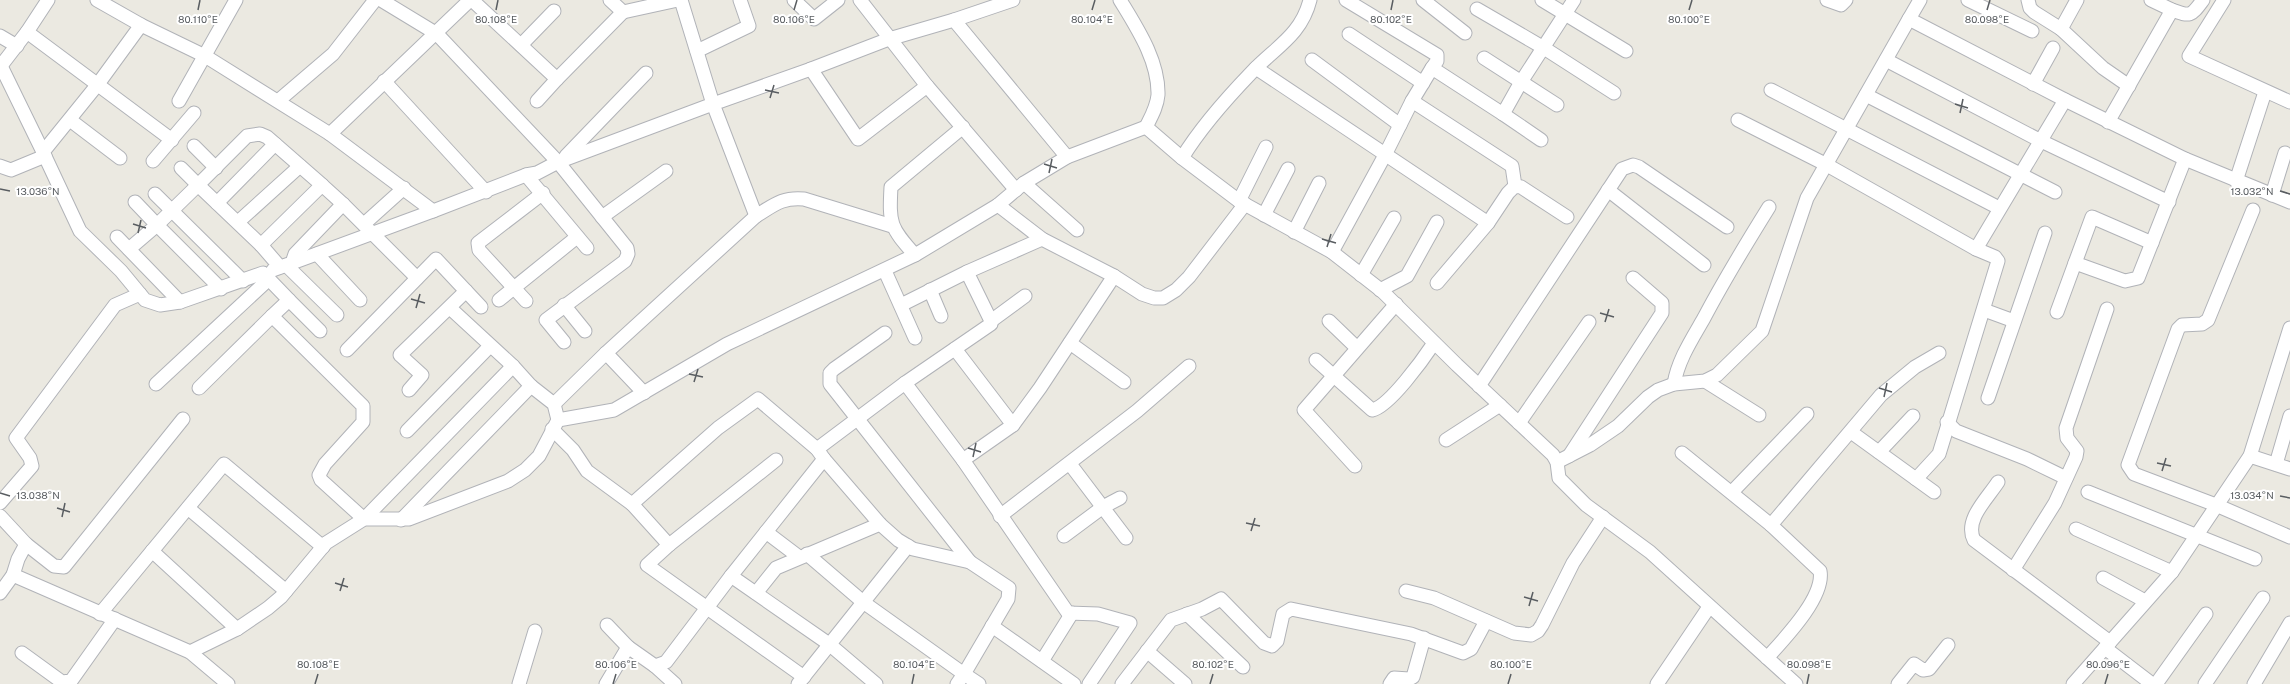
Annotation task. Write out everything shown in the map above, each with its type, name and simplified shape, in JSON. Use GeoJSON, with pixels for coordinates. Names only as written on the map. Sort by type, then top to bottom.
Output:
{"type":"FeatureCollection","features":[{"type":"Feature","properties":{"kind":"street"},"geometry":{"type":"LineString","coordinates":[[48,0],[1,67],[80,231],[121,271],[145,300],[160,305],[180,302],[243,281],[266,276]]}},
{"type":"Feature","properties":{"kind":"street"},"geometry":{"type":"LineString","coordinates":[[97,0],[141,26],[205,56],[278,101],[330,134],[433,211]]}},
{"type":"Feature","properties":{"kind":"street"},"geometry":{"type":"LineString","coordinates":[[179,101],[236,0]]}},
{"type":"Feature","properties":{"kind":"street"},"geometry":{"type":"LineString","coordinates":[[278,101],[333,54],[375,0]]}},
{"type":"Feature","properties":{"kind":"street"},"geometry":{"type":"LineString","coordinates":[[381,0],[437,34],[558,162],[627,248],[627,258],[546,320],[564,342]]}},
{"type":"Feature","properties":{"kind":"street"},"geometry":{"type":"LineString","coordinates":[[330,134],[384,81],[437,34],[471,0],[557,79]]}},
{"type":"Feature","properties":{"kind":"street"},"geometry":{"type":"LineString","coordinates":[[611,0],[623,12]]}},
{"type":"Feature","properties":{"kind":"street"},"geometry":{"type":"LineString","coordinates":[[537,101],[623,12],[680,0],[713,104],[756,216]]}},
{"type":"Feature","properties":{"kind":"street"},"geometry":{"type":"LineString","coordinates":[[697,52],[749,26],[740,0]]}},
{"type":"Feature","properties":{"kind":"street"},"geometry":{"type":"LineString","coordinates":[[794,0],[814,19],[838,0]]}},
{"type":"Feature","properties":{"kind":"street"},"geometry":{"type":"LineString","coordinates":[[860,0],[927,86],[963,127],[1020,186],[1077,230]]}},
{"type":"Feature","properties":{"kind":"street"},"geometry":{"type":"LineString","coordinates":[[555,425],[614,410],[726,344],[885,271],[914,255],[998,205],[1020,186],[1067,157],[1146,127],[1154,111],[1158,95],[1156,81],[1150,57],[1140,33],[1120,0]]}},
{"type":"Feature","properties":{"kind":"street"},"geometry":{"type":"LineString","coordinates":[[1182,158],[1196,136],[1256,68],[1295,33],[1307,11],[1310,0]]}},
{"type":"Feature","properties":{"kind":"street"},"geometry":{"type":"LineString","coordinates":[[1332,252],[1385,155],[1412,101],[1436,61],[1437,55],[1346,0]]}},
{"type":"Feature","properties":{"kind":"street"},"geometry":{"type":"LineString","coordinates":[[1542,0],[1626,51]]}},
{"type":"Feature","properties":{"kind":"street"},"geometry":{"type":"LineString","coordinates":[[1503,114],[1521,82],[1574,0]]}},
{"type":"Feature","properties":{"kind":"street"},"geometry":{"type":"LineString","coordinates":[[1827,0],[1841,5],[1846,0]]}},
{"type":"Feature","properties":{"kind":"street"},"geometry":{"type":"LineString","coordinates":[[1563,459],[1618,426],[1653,393],[1674,384],[1706,381],[1717,375],[1762,331],[1807,198],[1920,0]]}},
{"type":"Feature","properties":{"kind":"street"},"geometry":{"type":"LineString","coordinates":[[1968,0],[2032,31]]}},
{"type":"Feature","properties":{"kind":"street"},"geometry":{"type":"LineString","coordinates":[[2028,0],[2030,8],[2034,12],[2061,30],[2103,68],[2129,86]]}},
{"type":"Feature","properties":{"kind":"street"},"geometry":{"type":"LineString","coordinates":[[2061,30],[2077,0]]}},
{"type":"Feature","properties":{"kind":"street"},"geometry":{"type":"LineString","coordinates":[[2151,0],[2187,16],[2192,14],[2203,0]]}},
{"type":"Feature","properties":{"kind":"street"},"geometry":{"type":"LineString","coordinates":[[2224,0],[2188,56],[2290,102]]}},
{"type":"Feature","properties":{"kind":"street"},"geometry":{"type":"LineString","coordinates":[[558,162],[889,39],[954,20],[1007,1]]}},
{"type":"Feature","properties":{"kind":"street"},"geometry":{"type":"LineString","coordinates":[[1432,2],[1465,33]]}},
{"type":"Feature","properties":{"kind":"street"},"geometry":{"type":"LineString","coordinates":[[1477,9],[1544,48],[1614,93]]}},
{"type":"Feature","properties":{"kind":"street"},"geometry":{"type":"LineString","coordinates":[[2108,122],[2172,10]]}},
{"type":"Feature","properties":{"kind":"street"},"geometry":{"type":"LineString","coordinates":[[521,45],[554,11]]}},
{"type":"Feature","properties":{"kind":"street"},"geometry":{"type":"LineString","coordinates":[[1909,19],[2033,84],[2184,159],[2236,182],[2290,202]]}},
{"type":"Feature","properties":{"kind":"street"},"geometry":{"type":"LineString","coordinates":[[954,20],[1067,157]]}},
{"type":"Feature","properties":{"kind":"street"},"geometry":{"type":"LineString","coordinates":[[0,166],[11,170],[44,154],[141,26]]}},
{"type":"Feature","properties":{"kind":"street"},"geometry":{"type":"LineString","coordinates":[[27,32],[172,140]]}},
{"type":"Feature","properties":{"kind":"street"},"geometry":{"type":"LineString","coordinates":[[1349,34],[1422,83]]}},
{"type":"Feature","properties":{"kind":"street"},"geometry":{"type":"LineString","coordinates":[[0,36],[17,46]]}},
{"type":"Feature","properties":{"kind":"street"},"geometry":{"type":"LineString","coordinates":[[2033,84],[2053,48]]}},
{"type":"Feature","properties":{"kind":"street"},"geometry":{"type":"LineString","coordinates":[[1484,58],[1557,105]]}},
{"type":"Feature","properties":{"kind":"street"},"geometry":{"type":"LineString","coordinates":[[1312,60],[1400,125]]}},
{"type":"Feature","properties":{"kind":"street"},"geometry":{"type":"LineString","coordinates":[[1886,60],[2041,142],[2169,202]]}},
{"type":"Feature","properties":{"kind":"street"},"geometry":{"type":"LineString","coordinates":[[1256,68],[1488,222]]}},
{"type":"Feature","properties":{"kind":"street"},"geometry":{"type":"LineString","coordinates":[[1432,68],[1540,140]]}},
{"type":"Feature","properties":{"kind":"street"},"geometry":{"type":"LineString","coordinates":[[811,69],[858,139],[927,86]]}},
{"type":"Feature","properties":{"kind":"street"},"geometry":{"type":"LineString","coordinates":[[156,384],[266,276],[286,265],[486,192],[526,175],[537,174],[558,162],[574,150],[646,73]]}},
{"type":"Feature","properties":{"kind":"street"},"geometry":{"type":"LineString","coordinates":[[384,81],[486,192]]}},
{"type":"Feature","properties":{"kind":"street"},"geometry":{"type":"LineString","coordinates":[[1771,90],[1999,208]]}},
{"type":"Feature","properties":{"kind":"street"},"geometry":{"type":"LineString","coordinates":[[2236,182],[2265,92]]}},
{"type":"Feature","properties":{"kind":"street"},"geometry":{"type":"LineString","coordinates":[[1866,95],[2055,192]]}},
{"type":"Feature","properties":{"kind":"street"},"geometry":{"type":"LineString","coordinates":[[1976,249],[2019,174],[2041,142],[2065,100]]}},
{"type":"Feature","properties":{"kind":"street"},"geometry":{"type":"LineString","coordinates":[[1412,101],[1512,166],[1515,186]]}},
{"type":"Feature","properties":{"kind":"street"},"geometry":{"type":"LineString","coordinates":[[153,161],[194,113]]}},
{"type":"Feature","properties":{"kind":"street"},"geometry":{"type":"LineString","coordinates":[[70,120],[120,158]]}},
{"type":"Feature","properties":{"kind":"street"},"geometry":{"type":"LineString","coordinates":[[1738,120],[1827,165],[1976,249],[1995,257],[1998,261],[1939,454],[1916,479]]}},
{"type":"Feature","properties":{"kind":"street"},"geometry":{"type":"LineString","coordinates":[[914,255],[892,226],[890,214],[891,187],[963,127]]}},
{"type":"Feature","properties":{"kind":"street"},"geometry":{"type":"LineString","coordinates":[[1146,127],[1182,158],[1242,202],[1332,252],[1380,290],[1519,423],[1553,454],[1563,459]]}},
{"type":"Feature","properties":{"kind":"street"},"geometry":{"type":"LineString","coordinates":[[129,249],[157,225],[247,136],[253,133],[267,137],[322,185],[374,233],[417,278]]}},
{"type":"Feature","properties":{"kind":"street"},"geometry":{"type":"LineString","coordinates":[[217,203],[275,144]]}},
{"type":"Feature","properties":{"kind":"street"},"geometry":{"type":"LineString","coordinates":[[194,146],[216,168]]}},
{"type":"Feature","properties":{"kind":"street"},"geometry":{"type":"LineString","coordinates":[[998,205],[1042,239],[1114,276],[1142,294],[1154,298],[1163,298],[1176,290],[1189,277],[1242,202],[1266,147]]}},
{"type":"Feature","properties":{"kind":"street"},"geometry":{"type":"LineString","coordinates":[[2272,195],[2285,153]]}},
{"type":"Feature","properties":{"kind":"street"},"geometry":{"type":"LineString","coordinates":[[2075,262],[2125,281],[2133,281],[2138,278],[2169,202],[2184,159]]}},
{"type":"Feature","properties":{"kind":"street"},"geometry":{"type":"LineString","coordinates":[[1479,386],[1622,170],[1633,165],[1639,167],[1727,227]]}},
{"type":"Feature","properties":{"kind":"street"},"geometry":{"type":"LineString","coordinates":[[238,222],[300,166]]}},
{"type":"Feature","properties":{"kind":"street"},"geometry":{"type":"LineString","coordinates":[[181,168],[261,245],[286,265],[337,316]]}},
{"type":"Feature","properties":{"kind":"street"},"geometry":{"type":"LineString","coordinates":[[1264,215],[1288,169]]}},
{"type":"Feature","properties":{"kind":"street"},"geometry":{"type":"LineString","coordinates":[[602,217],[666,172]]}},
{"type":"Feature","properties":{"kind":"street"},"geometry":{"type":"LineString","coordinates":[[526,175],[587,248]]}},
{"type":"Feature","properties":{"kind":"street"},"geometry":{"type":"LineString","coordinates":[[1294,232],[1319,183]]}},
{"type":"Feature","properties":{"kind":"street"},"geometry":{"type":"LineString","coordinates":[[261,245],[322,185]]}},
{"type":"Feature","properties":{"kind":"street"},"geometry":{"type":"LineString","coordinates":[[1515,186],[1521,187],[1567,217]]}},
{"type":"Feature","properties":{"kind":"street"},"geometry":{"type":"LineString","coordinates":[[1437,283],[1488,222],[1508,192],[1515,186]]}},
{"type":"Feature","properties":{"kind":"street"},"geometry":{"type":"LineString","coordinates":[[364,224],[404,188]]}},
{"type":"Feature","properties":{"kind":"street"},"geometry":{"type":"LineString","coordinates":[[1608,190],[1704,265]]}},
{"type":"Feature","properties":{"kind":"street"},"geometry":{"type":"LineString","coordinates":[[155,194],[243,281]]}},
{"type":"Feature","properties":{"kind":"street"},"geometry":{"type":"LineString","coordinates":[[526,301],[479,250],[478,243],[543,194]]}},
{"type":"Feature","properties":{"kind":"street"},"geometry":{"type":"LineString","coordinates":[[272,316],[362,406],[364,422],[325,464],[319,475],[321,480],[364,519],[409,520],[508,481],[525,470],[539,456],[555,425],[554,404],[606,353],[756,216],[781,200],[790,198],[804,199],[892,226]]}},
{"type":"Feature","properties":{"kind":"street"},"geometry":{"type":"LineString","coordinates":[[135,202],[220,289]]}},
{"type":"Feature","properties":{"kind":"street"},"geometry":{"type":"LineString","coordinates":[[286,265],[343,204]]}},
{"type":"Feature","properties":{"kind":"street"},"geometry":{"type":"LineString","coordinates":[[1674,384],[1677,370],[1683,355],[1727,274],[1769,207]]}},
{"type":"Feature","properties":{"kind":"street"},"geometry":{"type":"LineString","coordinates":[[2253,210],[2208,320],[2202,324],[2182,326],[2178,329],[2128,465],[2134,474],[2216,505],[2290,537]]}},
{"type":"Feature","properties":{"kind":"street"},"geometry":{"type":"LineString","coordinates":[[2057,312],[2092,217],[2152,243]]}},
{"type":"Feature","properties":{"kind":"street"},"geometry":{"type":"LineString","coordinates":[[1361,275],[1394,218]]}},
{"type":"Feature","properties":{"kind":"street"},"geometry":{"type":"LineString","coordinates":[[1380,290],[1407,276],[1437,222]]}},
{"type":"Feature","properties":{"kind":"street"},"geometry":{"type":"LineString","coordinates":[[1988,398],[2045,233]]}},
{"type":"Feature","properties":{"kind":"street"},"geometry":{"type":"LineString","coordinates":[[118,236],[180,302]]}},
{"type":"Feature","properties":{"kind":"street"},"geometry":{"type":"LineString","coordinates":[[499,300],[577,237]]}},
{"type":"Feature","properties":{"kind":"street"},"geometry":{"type":"LineString","coordinates":[[901,305],[967,272],[1042,239]]}},
{"type":"Feature","properties":{"kind":"street"},"geometry":{"type":"LineString","coordinates":[[317,254],[360,300]]}},
{"type":"Feature","properties":{"kind":"street"},"geometry":{"type":"LineString","coordinates":[[347,350],[436,259],[481,307]]}},
{"type":"Feature","properties":{"kind":"street"},"geometry":{"type":"LineString","coordinates":[[885,271],[915,338]]}},
{"type":"Feature","properties":{"kind":"street"},"geometry":{"type":"LineString","coordinates":[[967,272],[991,321]]}},
{"type":"Feature","properties":{"kind":"street"},"geometry":{"type":"LineString","coordinates":[[266,276],[320,331]]}},
{"type":"Feature","properties":{"kind":"street"},"geometry":{"type":"LineString","coordinates":[[963,460],[1013,425],[1114,276]]}},
{"type":"Feature","properties":{"kind":"street"},"geometry":{"type":"LineString","coordinates":[[1633,278],[1662,302],[1662,313],[1563,459],[1559,478],[1586,505],[1650,552],[1709,607],[1796,684]]}},
{"type":"Feature","properties":{"kind":"street"},"geometry":{"type":"LineString","coordinates":[[930,290],[942,316]]}},
{"type":"Feature","properties":{"kind":"street"},"geometry":{"type":"LineString","coordinates":[[409,390],[422,375],[400,355],[466,291]]}},
{"type":"Feature","properties":{"kind":"street"},"geometry":{"type":"LineString","coordinates":[[0,503],[32,466],[30,458],[16,438],[115,304],[140,294]]}},
{"type":"Feature","properties":{"kind":"street"},"geometry":{"type":"LineString","coordinates":[[655,666],[666,662],[766,532],[821,454],[857,420],[905,383],[991,324],[991,321],[1025,296]]}},
{"type":"Feature","properties":{"kind":"street"},"geometry":{"type":"LineString","coordinates":[[198,388],[289,300]]}},
{"type":"Feature","properties":{"kind":"street"},"geometry":{"type":"LineString","coordinates":[[1355,466],[1304,410],[1396,304]]}},
{"type":"Feature","properties":{"kind":"street"},"geometry":{"type":"LineString","coordinates":[[564,305],[586,331]]}},
{"type":"Feature","properties":{"kind":"street"},"geometry":{"type":"LineString","coordinates":[[450,308],[513,366],[531,386],[554,404]]}},
{"type":"Feature","properties":{"kind":"street"},"geometry":{"type":"LineString","coordinates":[[2013,570],[2055,503],[2077,451],[2067,438],[2066,428],[2107,309]]}},
{"type":"Feature","properties":{"kind":"street"},"geometry":{"type":"LineString","coordinates":[[1984,310],[2014,321]]}},
{"type":"Feature","properties":{"kind":"street"},"geometry":{"type":"LineString","coordinates":[[1329,321],[1357,348]]}},
{"type":"Feature","properties":{"kind":"street"},"geometry":{"type":"LineString","coordinates":[[1519,423],[1589,322]]}},
{"type":"Feature","properties":{"kind":"street"},"geometry":{"type":"LineString","coordinates":[[2073,684],[2172,572],[2250,456],[2286,356],[2290,328]]}},
{"type":"Feature","properties":{"kind":"street"},"geometry":{"type":"LineString","coordinates":[[885,332],[830,374],[830,384],[970,562],[1009,588],[1008,599],[961,679]]}},
{"type":"Feature","properties":{"kind":"street"},"geometry":{"type":"LineString","coordinates":[[1070,343],[1124,382]]}},
{"type":"Feature","properties":{"kind":"street"},"geometry":{"type":"LineString","coordinates":[[1316,360],[1368,408],[1377,409],[1410,376],[1434,343]]}},
{"type":"Feature","properties":{"kind":"street"},"geometry":{"type":"LineString","coordinates":[[407,431],[490,346]]}},
{"type":"Feature","properties":{"kind":"street"},"geometry":{"type":"LineString","coordinates":[[955,349],[1013,425]]}},
{"type":"Feature","properties":{"kind":"street"},"geometry":{"type":"LineString","coordinates":[[606,353],[644,393]]}},
{"type":"Feature","properties":{"kind":"street"},"geometry":{"type":"LineString","coordinates":[[1771,525],[1881,395],[1898,380],[1939,353]]}},
{"type":"Feature","properties":{"kind":"street"},"geometry":{"type":"LineString","coordinates":[[190,652],[237,628],[268,608],[286,591],[323,547],[364,519],[513,366]]}},
{"type":"Feature","properties":{"kind":"street"},"geometry":{"type":"LineString","coordinates":[[1000,516],[1070,464],[1137,411],[1189,366]]}},
{"type":"Feature","properties":{"kind":"street"},"geometry":{"type":"LineString","coordinates":[[1706,381],[1759,415]]}},
{"type":"Feature","properties":{"kind":"street"},"geometry":{"type":"LineString","coordinates":[[905,383],[963,460],[1000,516],[1023,545],[1068,613],[1098,614],[1130,623],[1089,684]]}},
{"type":"Feature","properties":{"kind":"street"},"geometry":{"type":"LineString","coordinates":[[401,520],[531,386]]}},
{"type":"Feature","properties":{"kind":"street"},"geometry":{"type":"LineString","coordinates":[[632,504],[718,428],[758,399],[821,454],[880,524],[908,546],[970,562]]}},
{"type":"Feature","properties":{"kind":"street"},"geometry":{"type":"LineString","coordinates":[[1446,440],[1500,405]]}},
{"type":"Feature","properties":{"kind":"street"},"geometry":{"type":"LineString","coordinates":[[1732,492],[1807,414]]}},
{"type":"Feature","properties":{"kind":"street"},"geometry":{"type":"LineString","coordinates":[[1879,452],[1913,416]]}},
{"type":"Feature","properties":{"kind":"street"},"geometry":{"type":"LineString","coordinates":[[2276,464],[2290,416]]}},
{"type":"Feature","properties":{"kind":"street"},"geometry":{"type":"LineString","coordinates":[[0,516],[26,544],[54,566],[64,567],[183,419]]}},
{"type":"Feature","properties":{"kind":"street"},"geometry":{"type":"LineString","coordinates":[[1948,422],[1956,431],[2027,459],[2066,478]]}},
{"type":"Feature","properties":{"kind":"street"},"geometry":{"type":"LineString","coordinates":[[555,425],[587,471],[632,504],[669,546]]}},
{"type":"Feature","properties":{"kind":"street"},"geometry":{"type":"LineString","coordinates":[[1851,432],[1934,492]]}},
{"type":"Feature","properties":{"kind":"street"},"geometry":{"type":"LineString","coordinates":[[1682,453],[1771,525],[1820,571],[1821,578],[1813,597],[1800,618],[1767,658]]}},
{"type":"Feature","properties":{"kind":"street"},"geometry":{"type":"LineString","coordinates":[[2250,456],[2290,469]]}},
{"type":"Feature","properties":{"kind":"street"},"geometry":{"type":"LineString","coordinates":[[776,460],[647,565],[708,607],[801,681],[908,546]]}},
{"type":"Feature","properties":{"kind":"street"},"geometry":{"type":"LineString","coordinates":[[100,614],[224,464],[323,547]]}},
{"type":"Feature","properties":{"kind":"street"},"geometry":{"type":"LineString","coordinates":[[1070,464],[1126,538]]}},
{"type":"Feature","properties":{"kind":"street"},"geometry":{"type":"LineString","coordinates":[[1998,482],[1972,520],[1971,534],[1974,540],[2107,645],[2152,684]]}},
{"type":"Feature","properties":{"kind":"street"},"geometry":{"type":"LineString","coordinates":[[2088,492],[2255,559]]}},
{"type":"Feature","properties":{"kind":"street"},"geometry":{"type":"LineString","coordinates":[[1064,536],[1103,507],[1120,498]]}},
{"type":"Feature","properties":{"kind":"street"},"geometry":{"type":"LineString","coordinates":[[188,508],[286,591]]}},
{"type":"Feature","properties":{"kind":"street"},"geometry":{"type":"LineString","coordinates":[[1406,591],[1434,598],[1514,633],[1531,635],[1538,631],[1573,563],[1603,517]]}},
{"type":"Feature","properties":{"kind":"street"},"geometry":{"type":"LineString","coordinates":[[756,593],[776,568],[803,555],[880,524]]}},
{"type":"Feature","properties":{"kind":"street"},"geometry":{"type":"LineString","coordinates":[[2076,529],[2172,572]]}},
{"type":"Feature","properties":{"kind":"street"},"geometry":{"type":"LineString","coordinates":[[766,532],[803,555],[961,679],[979,684]]}},
{"type":"Feature","properties":{"kind":"street"},"geometry":{"type":"LineString","coordinates":[[0,593],[13,575],[18,559],[26,544]]}},
{"type":"Feature","properties":{"kind":"street"},"geometry":{"type":"LineString","coordinates":[[152,551],[237,628]]}},
{"type":"Feature","properties":{"kind":"street"},"geometry":{"type":"LineString","coordinates":[[13,575],[190,652],[224,683]]}},
{"type":"Feature","properties":{"kind":"street"},"geometry":{"type":"LineString","coordinates":[[731,576],[829,644],[876,684]]}},
{"type":"Feature","properties":{"kind":"street"},"geometry":{"type":"LineString","coordinates":[[2103,578],[2145,601]]}},
{"type":"Feature","properties":{"kind":"street"},"geometry":{"type":"LineString","coordinates":[[2205,684],[2264,598]]}},
{"type":"Feature","properties":{"kind":"street"},"geometry":{"type":"LineString","coordinates":[[1122,684],[1171,620],[1221,599],[1264,643],[1272,646],[1277,641],[1283,614],[1291,609],[1424,638],[1463,653],[1472,649],[1486,621]]}},
{"type":"Feature","properties":{"kind":"street"},"geometry":{"type":"LineString","coordinates":[[1657,684],[1709,607]]}},
{"type":"Feature","properties":{"kind":"street"},"geometry":{"type":"LineString","coordinates":[[1042,661],[1072,613]]}},
{"type":"Feature","properties":{"kind":"street"},"geometry":{"type":"LineString","coordinates":[[1187,614],[1243,668]]}},
{"type":"Feature","properties":{"kind":"street"},"geometry":{"type":"LineString","coordinates":[[2156,684],[2206,614]]}},
{"type":"Feature","properties":{"kind":"street"},"geometry":{"type":"LineString","coordinates":[[22,653],[62,682],[71,681],[115,619]]}},
{"type":"Feature","properties":{"kind":"street"},"geometry":{"type":"LineString","coordinates":[[2254,684],[2290,623]]}},
{"type":"Feature","properties":{"kind":"street"},"geometry":{"type":"LineString","coordinates":[[607,625],[628,647],[655,666],[675,684]]}},
{"type":"Feature","properties":{"kind":"street"},"geometry":{"type":"LineString","coordinates":[[992,626],[1074,684]]}},
{"type":"Feature","properties":{"kind":"street"},"geometry":{"type":"LineString","coordinates":[[519,684],[535,632]]}},
{"type":"Feature","properties":{"kind":"street"},"geometry":{"type":"LineString","coordinates":[[1390,684],[1398,677],[1412,678],[1424,638]]}},
{"type":"Feature","properties":{"kind":"street"},"geometry":{"type":"LineString","coordinates":[[1898,684],[1914,664],[1923,670],[1929,669],[1948,645]]}},
{"type":"Feature","properties":{"kind":"street"},"geometry":{"type":"LineString","coordinates":[[606,684],[628,647]]}},
{"type":"Feature","properties":{"kind":"street"},"geometry":{"type":"LineString","coordinates":[[1147,652],[1185,684]]}}]}
